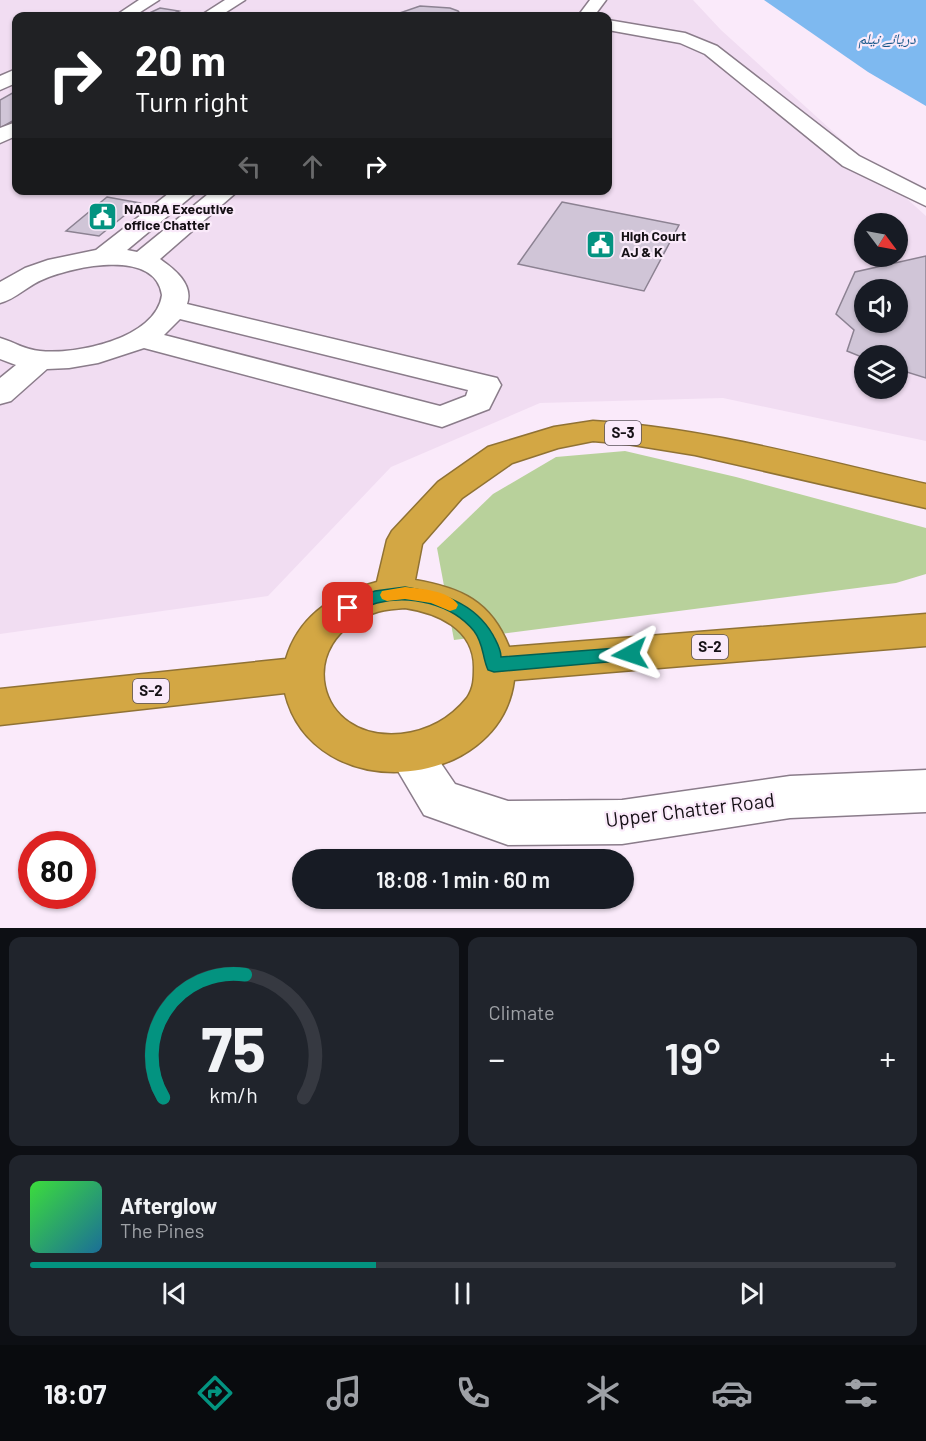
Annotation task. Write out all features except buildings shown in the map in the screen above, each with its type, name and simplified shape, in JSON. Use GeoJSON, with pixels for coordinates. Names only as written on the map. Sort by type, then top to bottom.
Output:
{"type":"FeatureCollection","features":[{"type":"Feature","properties":{"kind":"highway","name":"S-3"},"geometry":{"type":"LineString","coordinates":[[393,594],[405,540],[450,490],[500,455],[554,438],[593,431],[695,444],[926,496]]}},
{"type":"Feature","properties":{"kind":"highway"},"geometry":{"type":"LineString","coordinates":[[405,593],[434,598],[460,609],[480,627],[492,650],[494,665],[495,676],[488,703],[470,727],[442,745],[410,754],[376,754],[344,743],[320,725],[306,701],[302,674],[309,648],[325,625],[348,608],[375,597],[405,593]]}},
{"type":"Feature","properties":{"kind":"highway","name":"S-2"},"geometry":{"type":"LineString","coordinates":[[494,665],[926,630]]}},
{"type":"Feature","properties":{"kind":"highway","name":"S-2"},"geometry":{"type":"LineString","coordinates":[[0,707],[302,674]]}},
{"type":"Feature","properties":{"kind":"street"},"geometry":{"type":"LineString","coordinates":[[130,12],[151,0]]}},
{"type":"Feature","properties":{"kind":"street"},"geometry":{"type":"LineString","coordinates":[[215,12],[237,0]]}},
{"type":"Feature","properties":{"kind":"street"},"geometry":{"type":"LineString","coordinates":[[612,26],[685,38],[711,50],[851,161],[926,200]]}},
{"type":"Feature","properties":{"kind":"street"},"geometry":{"type":"LineString","coordinates":[[102,258],[182,195]]}},
{"type":"Feature","properties":{"kind":"street"},"geometry":{"type":"LineString","coordinates":[[141,261],[222,195]]}},
{"type":"Feature","properties":{"kind":"street"},"geometry":{"type":"LineString","coordinates":[[0,296],[7,288],[29,274],[57,264],[102,258],[141,261],[161,270],[172,283],[175,299],[167,316],[150,333],[123,347],[92,357],[58,361],[40,360],[28,359],[1,350]]}},
{"type":"Feature","properties":{"kind":"street"},"geometry":{"type":"LineString","coordinates":[[0,267],[29,274]]}},
{"type":"Feature","properties":{"kind":"street"},"geometry":{"type":"LineString","coordinates":[[140,338],[442,417],[478,402],[486,385],[171,308]]}},
{"type":"Feature","properties":{"kind":"street"},"geometry":{"type":"LineString","coordinates":[[0,394],[40,360]]}},
{"type":"Feature","properties":{"kind":"street","name":"Upper Chatter Road"},"geometry":{"type":"LineString","coordinates":[[410,754],[440,800],[508,823],[622,822],[790,797],[926,791]]}},
{"type":"Feature","properties":{"kind":"shaded area"},"geometry":{"type":"Polygon","coordinates":[[[0,0],[693,0],[721,30],[926,216],[926,441],[723,398],[540,403],[391,467],[268,596],[0,634],[0,0]]]}},
{"type":"Feature","properties":{"kind":"green space"},"geometry":{"type":"Polygon","coordinates":[[[625,451],[736,477],[926,528],[926,574],[896,583],[454,640],[437,548],[493,494],[556,457],[625,451]]]}},
{"type":"Feature","properties":{"kind":"water","name":"دریائے نیلم"},"geometry":{"type":"Polygon","coordinates":[[[764,0],[926,0],[926,106],[868,72],[764,0]]]}},
{"type":"Feature","properties":{"kind":"slow traffic"},"geometry":{"type":"LineString","coordinates":[[387,595],[405,593],[420,595],[450,605]]}},
{"type":"Feature","properties":{"kind":"place","name":"NADRA Executive office Chatter"},"geometry":{"type":"Point","coordinates":[103,217]}},
{"type":"Feature","properties":{"kind":"place","name":"High Court AJ & K"},"geometry":{"type":"Point","coordinates":[600,244]}},
{"type":"Feature","properties":{"kind":"route"},"geometry":{"type":"LineString","coordinates":[[348,608],[375,597],[393,594],[405,593],[434,598],[460,609],[480,627],[492,650],[494,665],[630,654]]}}]}
